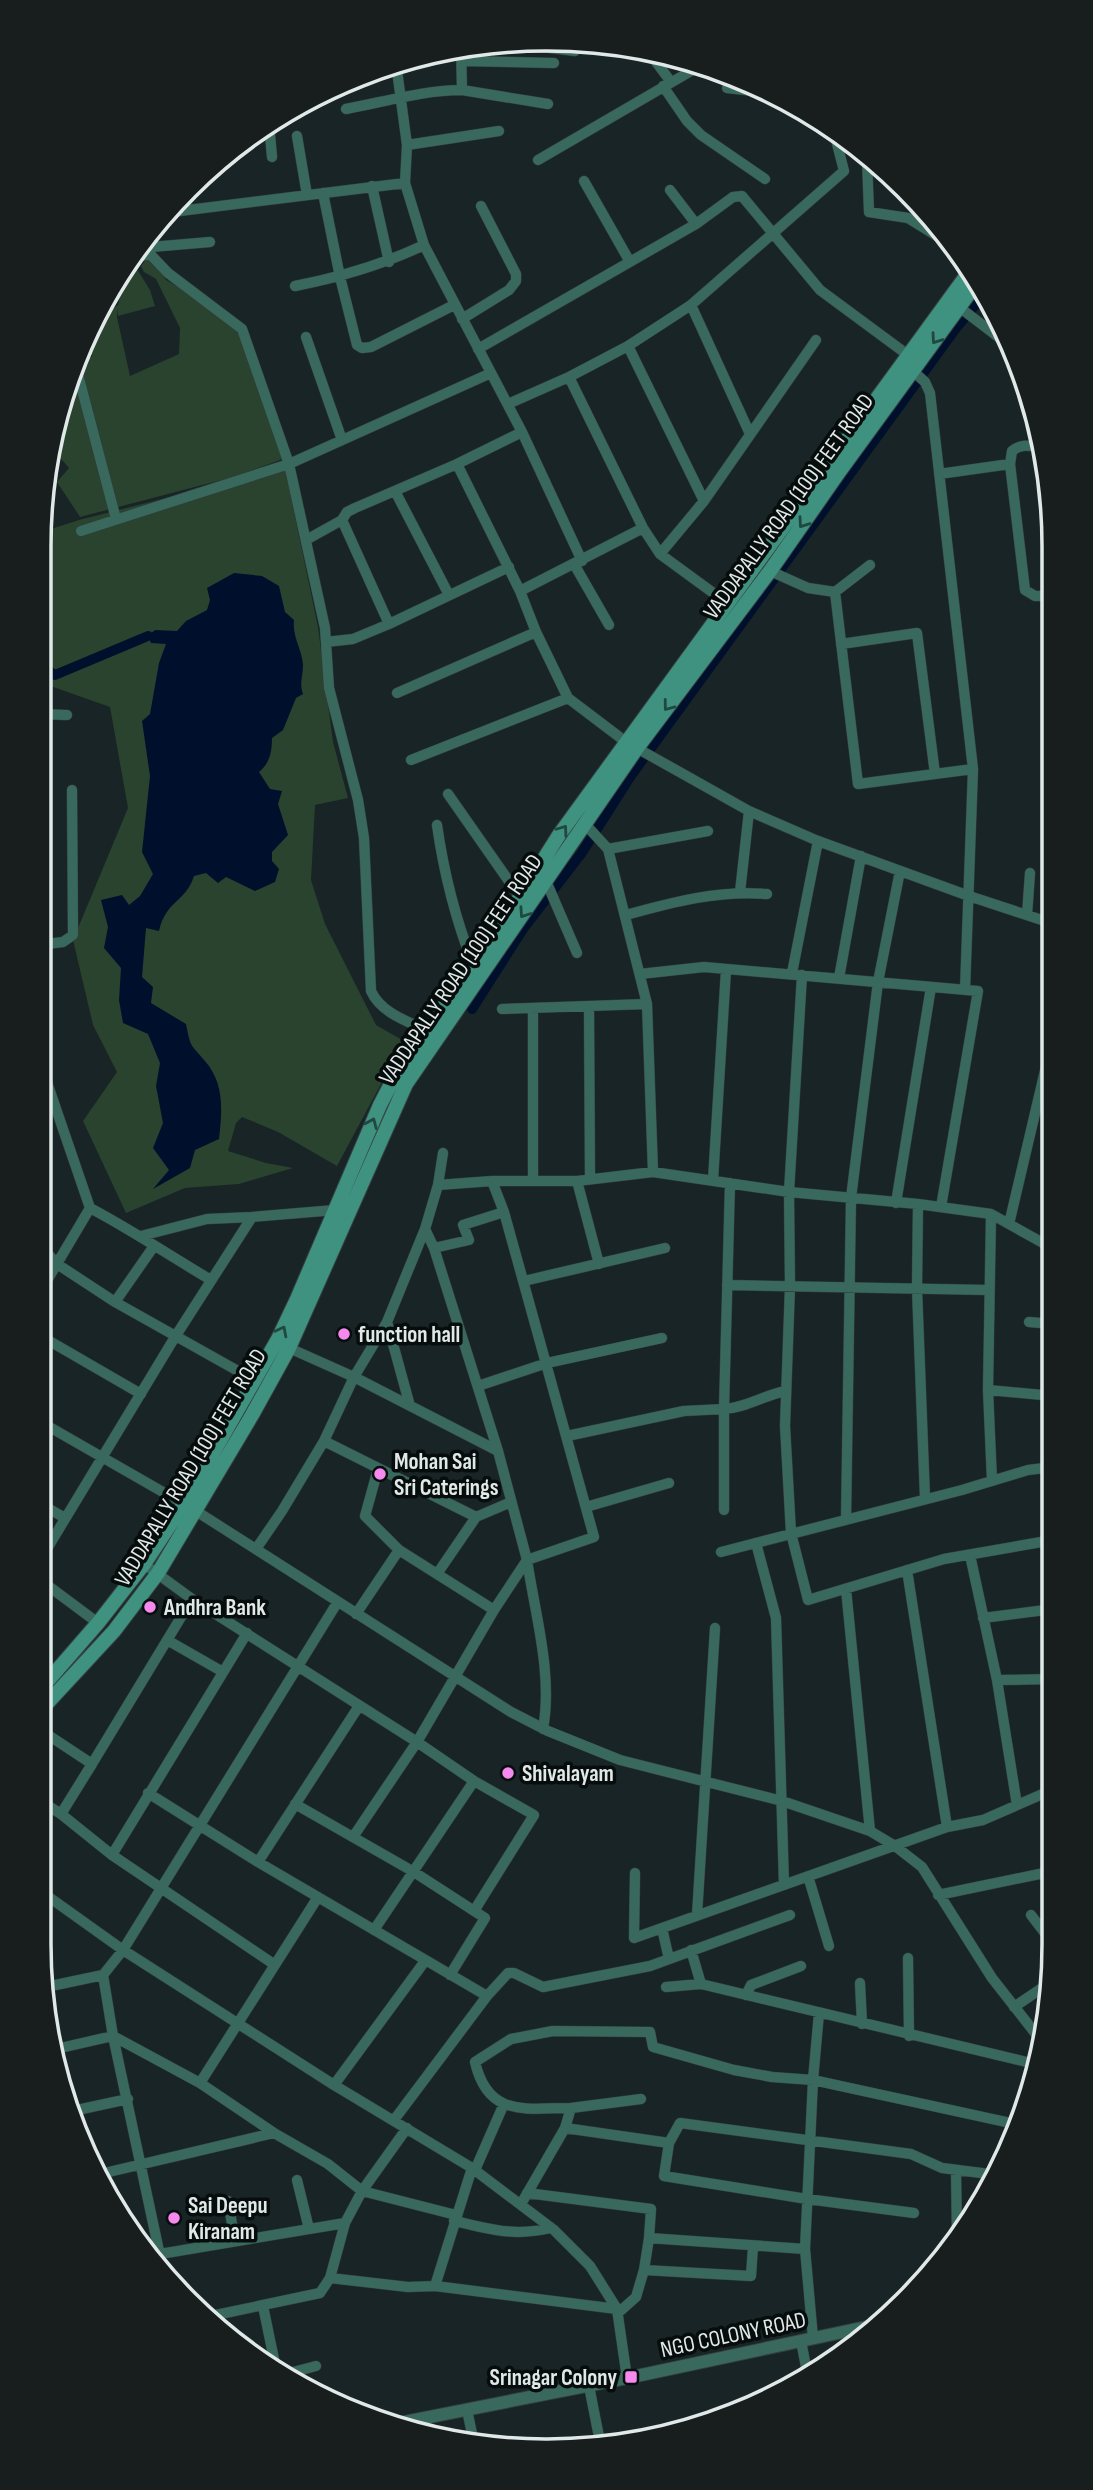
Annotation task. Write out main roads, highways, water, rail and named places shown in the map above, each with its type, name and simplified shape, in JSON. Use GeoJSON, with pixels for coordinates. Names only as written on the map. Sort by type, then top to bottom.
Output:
{"type":"FeatureCollection","features":[{"type":"Feature","properties":{"kind":"main road"},"geometry":{"type":"LineString","coordinates":[[51,1676],[98,1623],[190,1508],[298,1299],[394,1078],[520,897],[552,844],[640,750],[727,603],[916,369],[965,280]]}},
{"type":"Feature","properties":{"kind":"main road","name":"VADDAPALLY ROAD (100) FEET ROAD"},"geometry":{"type":"LineString","coordinates":[[51,1698],[114,1631],[158,1573],[190,1508],[289,1348],[406,1084],[550,890],[591,831],[640,750],[776,575],[839,472],[971,292]]}},
{"type":"Feature","properties":{"kind":"water"},"geometry":{"type":"Polygon","coordinates":[[[234,573],[262,576],[279,586],[285,612],[294,620],[294,632],[303,665],[303,694],[296,698],[283,730],[272,738],[270,757],[259,772],[270,789],[282,791],[278,804],[288,835],[272,852],[272,861],[279,869],[275,882],[255,891],[226,877],[218,883],[206,873],[194,876],[186,891],[166,913],[159,931],[146,928],[142,977],[153,987],[151,1003],[186,1024],[192,1045],[216,1079],[221,1098],[219,1139],[195,1150],[190,1168],[153,1189],[169,1170],[153,1148],[163,1123],[156,1086],[160,1063],[148,1034],[123,1023],[119,1000],[121,968],[104,948],[108,927],[101,900],[122,895],[129,905],[140,896],[153,874],[142,852],[150,776],[142,721],[150,714],[159,663],[166,644],[151,643],[148,636],[155,630],[177,631],[186,621],[207,610],[210,600],[207,588],[234,573]]]}},
{"type":"Feature","properties":{"kind":"waterway"},"geometry":{"type":"LineString","coordinates":[[472,1009],[523,929],[581,854],[630,777],[956,328],[978,302]]}},
{"type":"Feature","properties":{"kind":"waterway"},"geometry":{"type":"LineString","coordinates":[[51,672],[55,675],[148,636]]}},
{"type":"Feature","properties":{"kind":"place","name":"function hall"},"geometry":{"type":"Point","coordinates":[344,1334]}},
{"type":"Feature","properties":{"kind":"place","name":"Mohan Sai Sri Caterings"},"geometry":{"type":"Point","coordinates":[380,1474]}},
{"type":"Feature","properties":{"kind":"place","name":"Andhra Bank"},"geometry":{"type":"Point","coordinates":[150,1607]}},
{"type":"Feature","properties":{"kind":"place","name":"Shivalayam"},"geometry":{"type":"Point","coordinates":[508,1773]}},
{"type":"Feature","properties":{"kind":"place","name":"Sai Deepu Kiranam"},"geometry":{"type":"Point","coordinates":[174,2218]}},
{"type":"Feature","properties":{"kind":"place","name":"Srinagar Colony"},"geometry":{"type":"Point","coordinates":[631,2377]}}]}
